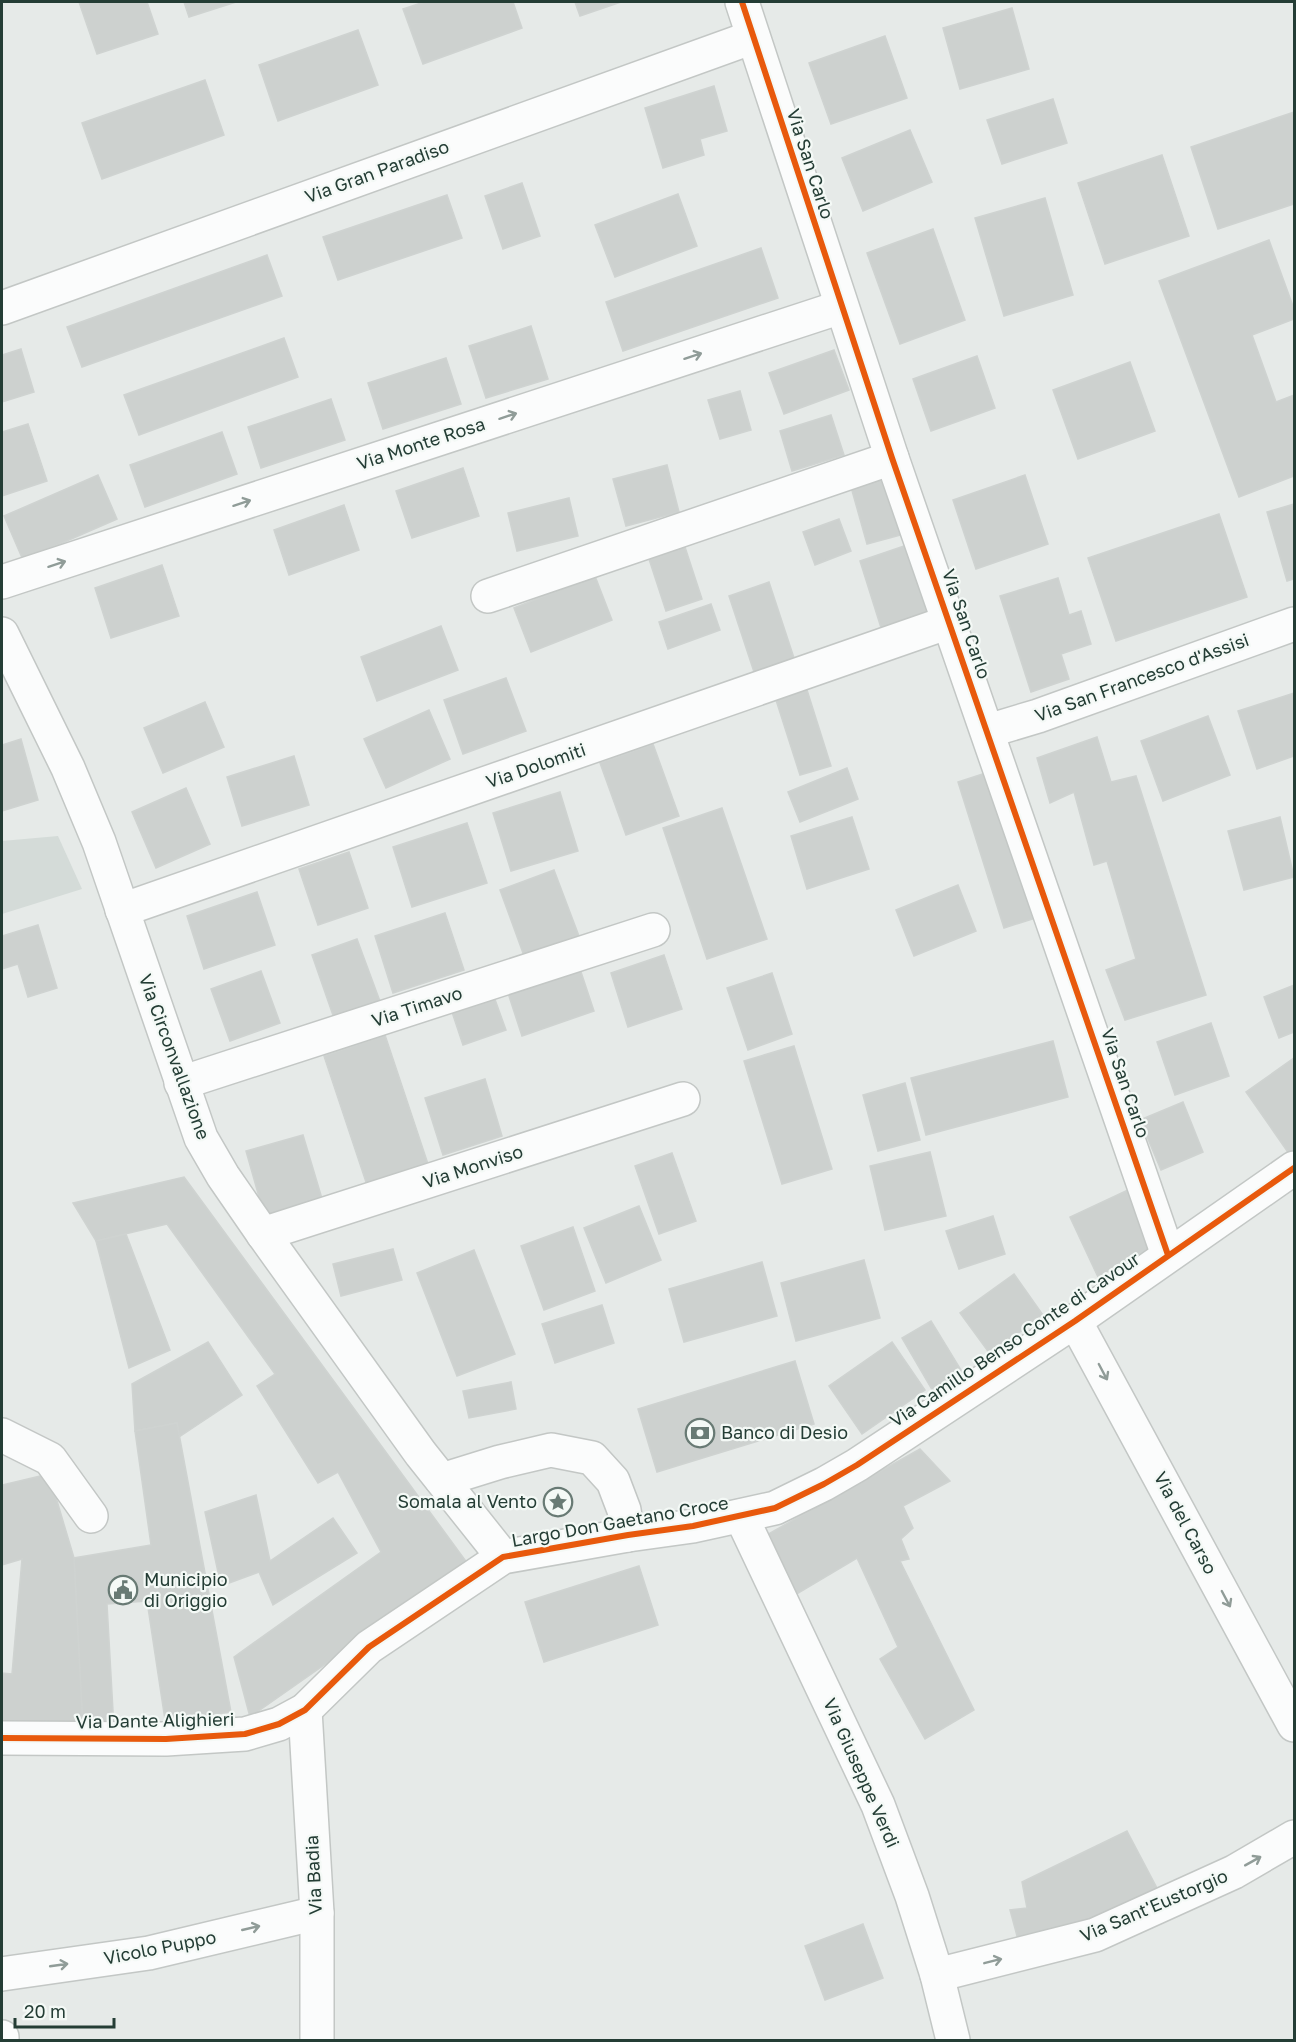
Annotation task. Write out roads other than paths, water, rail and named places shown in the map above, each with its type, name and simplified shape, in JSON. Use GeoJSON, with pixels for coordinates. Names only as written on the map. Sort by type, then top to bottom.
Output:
{"type":"FeatureCollection","features":[{"type":"Feature","properties":{"kind":"street","name":"Via San Carlo"},"geometry":{"type":"LineString","coordinates":[[742,2],[892,458],[1168,1254]]}},
{"type":"Feature","properties":{"kind":"street","name":"Via Gran Paradiso"},"geometry":{"type":"LineString","coordinates":[[2,308],[753,37]]}},
{"type":"Feature","properties":{"kind":"street","name":"Via Monte Rosa"},"geometry":{"type":"LineString","coordinates":[[2,582],[841,307]]}},
{"type":"Feature","properties":{"kind":"street"},"geometry":{"type":"LineString","coordinates":[[488,596],[892,458]]}},
{"type":"Feature","properties":{"kind":"street","name":"Via Dolomiti"},"geometry":{"type":"LineString","coordinates":[[122,910],[949,622]]}},
{"type":"Feature","properties":{"kind":"street","name":"Via San Francesco d'Assisi"},"geometry":{"type":"LineString","coordinates":[[988,731],[1038,716],[1294,624]]}},
{"type":"Feature","properties":{"kind":"street","name":"Via Circonvallazione"},"geometry":{"type":"LineString","coordinates":[[2,634],[68,768],[99,842],[201,1138],[223,1176],[263,1234],[414,1444],[503,1557]]}},
{"type":"Feature","properties":{"kind":"street","name":"Via Timavo"},"geometry":{"type":"LineString","coordinates":[[181,1083],[653,930]]}},
{"type":"Feature","properties":{"kind":"street","name":"Via Monviso"},"geometry":{"type":"LineString","coordinates":[[263,1234],[683,1099]]}},
{"type":"Feature","properties":{"kind":"street","name":"Via Camillo Benso Conte di Cavour"},"geometry":{"type":"LineString","coordinates":[[741,1516],[775,1508],[824,1484],[1075,1321],[1294,1168]]}},
{"type":"Feature","properties":{"kind":"street","name":"Via del Carso"},"geometry":{"type":"LineString","coordinates":[[1075,1321],[1294,1725]]}},
{"type":"Feature","properties":{"kind":"street"},"geometry":{"type":"LineString","coordinates":[[2,1435],[50,1459],[91,1516]]}},
{"type":"Feature","properties":{"kind":"street","name":"Largo Don Gaetano Croce"},"geometry":{"type":"LineString","coordinates":[[442,1480],[500,1462],[551,1450],[592,1458],[613,1481],[624,1510],[628,1535]]}},
{"type":"Feature","properties":{"kind":"street","name":"Largo Don Gaetano Croce"},"geometry":{"type":"LineString","coordinates":[[503,1557],[741,1516]]}},
{"type":"Feature","properties":{"kind":"street","name":"Via Giuseppe Verdi"},"geometry":{"type":"LineString","coordinates":[[741,1516],[878,1805],[912,1896],[937,1975],[953,2040]]}},
{"type":"Feature","properties":{"kind":"street","name":"Via Dante Alighieri"},"geometry":{"type":"LineString","coordinates":[[2,1738],[166,1739],[245,1734],[279,1724],[305,1710],[369,1647],[503,1557]]}},
{"type":"Feature","properties":{"kind":"street","name":"Via Badia"},"geometry":{"type":"LineString","coordinates":[[305,1710],[316,1913],[317,2040]]}},
{"type":"Feature","properties":{"kind":"street","name":"Via Sant'Eustorgio"},"geometry":{"type":"LineString","coordinates":[[937,1975],[1095,1935],[1234,1872],[1294,1837]]}},
{"type":"Feature","properties":{"kind":"street","name":"Vicolo Puppo"},"geometry":{"type":"LineString","coordinates":[[2,1974],[149,1953],[316,1913]]}},
{"type":"Feature","properties":{"kind":"place","name":"Banco di Desio"},"geometry":{"type":"Point","coordinates":[700,1433]}},
{"type":"Feature","properties":{"kind":"place","name":"Somala al Vento"},"geometry":{"type":"Point","coordinates":[558,1502]}},
{"type":"Feature","properties":{"kind":"place","name":"Municipio di Origgio"},"geometry":{"type":"Point","coordinates":[123,1590]}}]}
